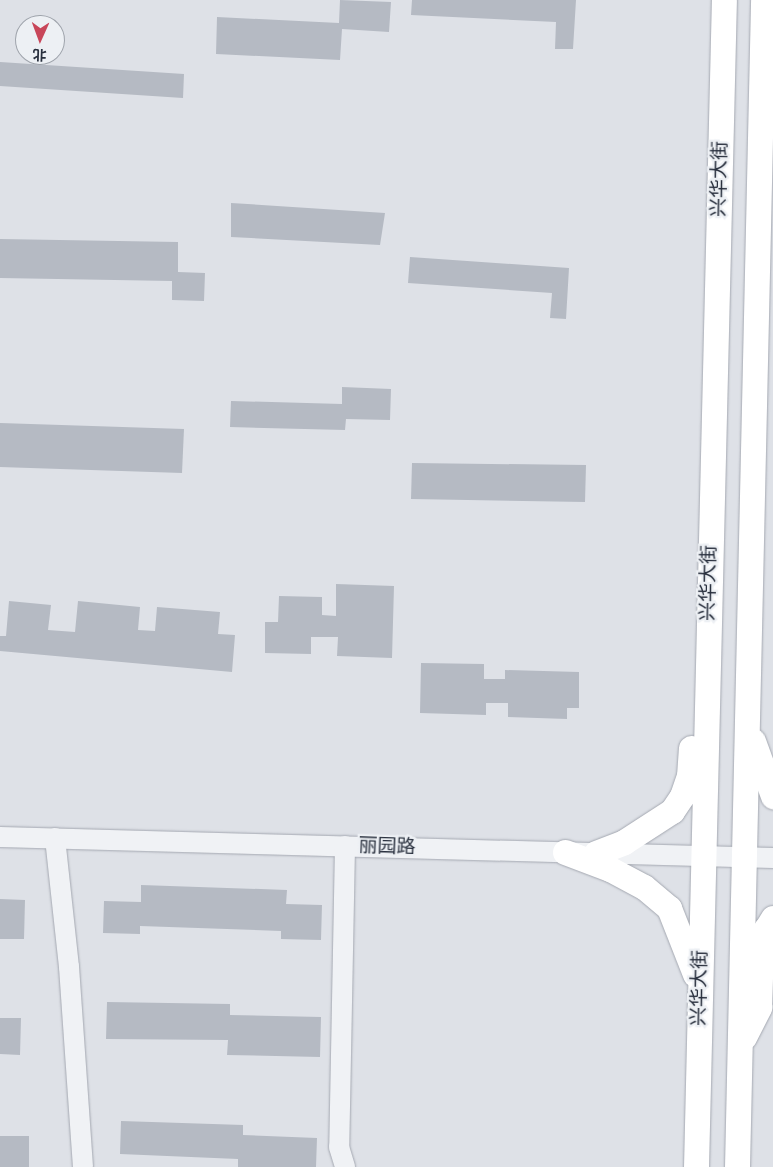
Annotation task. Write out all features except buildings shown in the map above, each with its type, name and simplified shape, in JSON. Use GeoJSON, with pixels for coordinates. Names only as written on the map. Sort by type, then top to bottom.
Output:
{"type":"FeatureCollection","features":[{"type":"Feature","properties":{"kind":"main road","name":"兴华大街"},"geometry":{"type":"LineString","coordinates":[[696,1167],[724,0]]}},
{"type":"Feature","properties":{"kind":"main road","name":"兴华大街"},"geometry":{"type":"LineString","coordinates":[[738,1167],[763,0]]}},
{"type":"Feature","properties":{"kind":"main road"},"geometry":{"type":"LineString","coordinates":[[596,853],[624,842],[672,811],[682,796],[689,776],[692,736],[706,701]]}},
{"type":"Feature","properties":{"kind":"main road"},"geometry":{"type":"LineString","coordinates":[[747,722],[773,796]]}},
{"type":"Feature","properties":{"kind":"main road"},"geometry":{"type":"LineString","coordinates":[[565,852],[610,869],[636,882],[669,908],[700,989]]}},
{"type":"Feature","properties":{"kind":"main road"},"geometry":{"type":"LineString","coordinates":[[740,1044],[759,1007],[761,950],[766,929],[773,918]]}},
{"type":"Feature","properties":{"kind":"street","name":"丽园路"},"geometry":{"type":"LineString","coordinates":[[0,837],[773,858]]}},
{"type":"Feature","properties":{"kind":"street"},"geometry":{"type":"LineString","coordinates":[[55,838],[69,967],[83,1167]]}},
{"type":"Feature","properties":{"kind":"street"},"geometry":{"type":"LineString","coordinates":[[345,846],[338,1148],[345,1167]]}}]}
